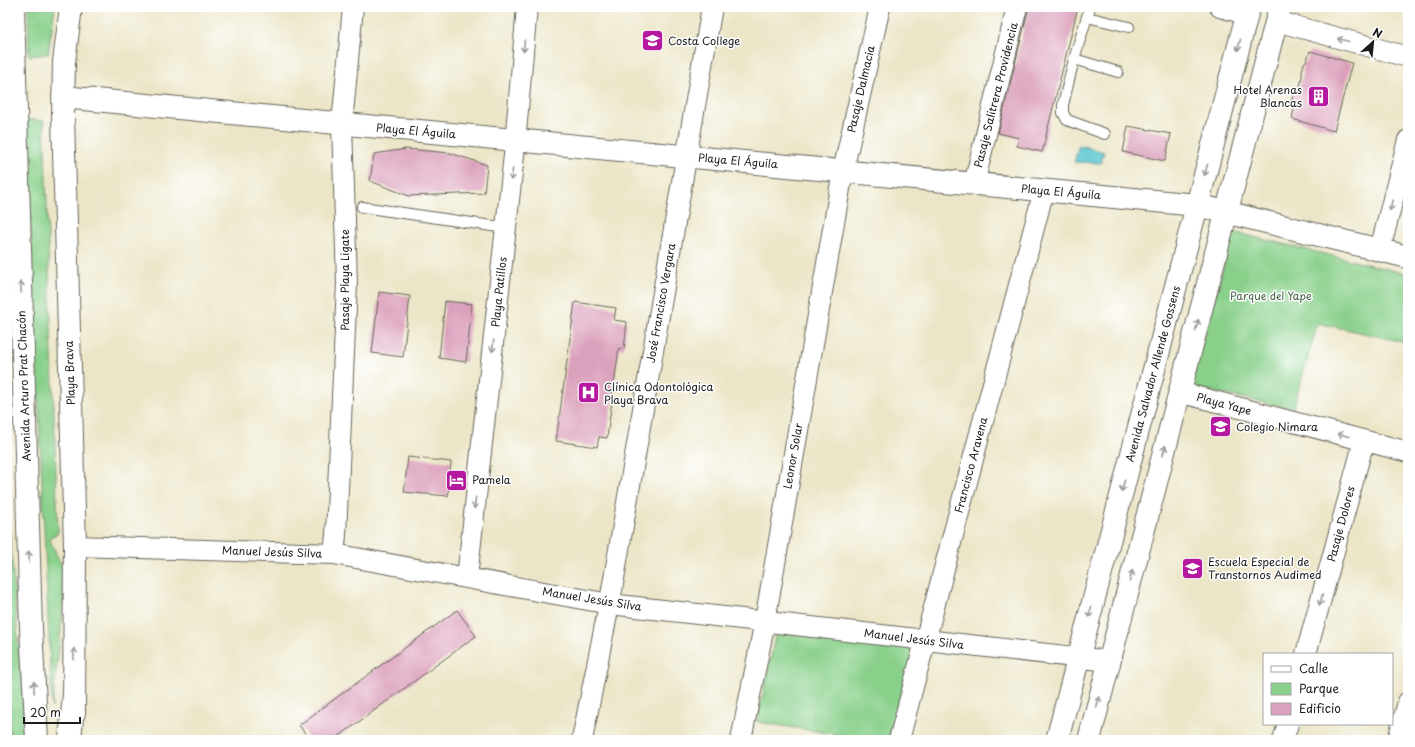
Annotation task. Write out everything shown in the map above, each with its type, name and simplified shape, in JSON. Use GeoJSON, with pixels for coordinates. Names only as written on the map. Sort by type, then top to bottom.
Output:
{"type":"FeatureCollection","features":[{"type":"Feature","properties":{"kind":"main road","name":"Avenida Arturo Prat Chacón"},"geometry":{"type":"LineString","coordinates":[[13,7],[31,620],[37,740]]}},
{"type":"Feature","properties":{"kind":"main road","name":"Playa Brava"},"geometry":{"type":"LineString","coordinates":[[71,7],[65,50],[63,97],[75,546],[74,740]]}},
{"type":"Feature","properties":{"kind":"main road","name":"Avenida Salvador Allende Gossens"},"geometry":{"type":"LineString","coordinates":[[1057,740],[1248,11]]}},
{"type":"Feature","properties":{"kind":"main road"},"geometry":{"type":"LineString","coordinates":[[1088,740],[1278,14]]}},
{"type":"Feature","properties":{"kind":"main road","name":"Playa El Águila"},"geometry":{"type":"LineString","coordinates":[[63,97],[1197,205],[1408,257]]}},
{"type":"Feature","properties":{"kind":"main road"},"geometry":{"type":"LineString","coordinates":[[70,740],[74,693]]}},
{"type":"Feature","properties":{"kind":"street","name":"Pasaje Playa Ligate"},"geometry":{"type":"LineString","coordinates":[[334,554],[347,284],[342,124],[353,7]]}},
{"type":"Feature","properties":{"kind":"street","name":"Playa Patillos"},"geometry":{"type":"LineString","coordinates":[[467,578],[516,140],[527,7]]}},
{"type":"Feature","properties":{"kind":"street","name":"José Francisco Vergara"},"geometry":{"type":"LineString","coordinates":[[582,740],[610,604],[712,7]]}},
{"type":"Feature","properties":{"kind":"street","name":"Pasaje Dalmacia"},"geometry":{"type":"LineString","coordinates":[[843,171],[880,7]]}},
{"type":"Feature","properties":{"kind":"street","name":"Pasaje Salitrera Providencia"},"geometry":{"type":"LineString","coordinates":[[974,184],[1018,7]]}},
{"type":"Feature","properties":{"kind":"street"},"geometry":{"type":"LineString","coordinates":[[1220,7],[1248,11]]}},
{"type":"Feature","properties":{"kind":"street"},"geometry":{"type":"LineString","coordinates":[[1278,14],[1408,57]]}},
{"type":"Feature","properties":{"kind":"street"},"geometry":{"type":"LineString","coordinates":[[1380,250],[1408,140]]}},
{"type":"Feature","properties":{"kind":"street","name":"Leonor Solar"},"geometry":{"type":"LineString","coordinates":[[741,740],[764,622],[843,171]]}},
{"type":"Feature","properties":{"kind":"street","name":"Francisco Aravena"},"geometry":{"type":"LineString","coordinates":[[899,740],[1044,190]]}},
{"type":"Feature","properties":{"kind":"street","name":"Playa Yape"},"geometry":{"type":"LineString","coordinates":[[1179,392],[1408,452]]}},
{"type":"Feature","properties":{"kind":"street","name":"Pasaje Dolores"},"geometry":{"type":"LineString","coordinates":[[1306,653],[1364,441]]}},
{"type":"Feature","properties":{"kind":"street","name":"Manuel Jesús Silva"},"geometry":{"type":"LineString","coordinates":[[75,546],[334,554],[610,604],[1109,661]]}},
{"type":"Feature","properties":{"kind":"street"},"geometry":{"type":"LineString","coordinates":[[1398,740],[1408,702]]}},
{"type":"Feature","properties":{"kind":"street"},"geometry":{"type":"LineString","coordinates":[[1283,740],[1288,725]]}},
{"type":"Feature","properties":{"kind":"lane"},"geometry":{"type":"LineString","coordinates":[[1090,7],[1074,59],[1063,105],[1063,114],[1067,120],[1105,134]]}},
{"type":"Feature","properties":{"kind":"lane"},"geometry":{"type":"LineString","coordinates":[[1086,17],[1129,27]]}},
{"type":"Feature","properties":{"kind":"lane"},"geometry":{"type":"LineString","coordinates":[[1074,59],[1118,72]]}},
{"type":"Feature","properties":{"kind":"lane"},"geometry":{"type":"LineString","coordinates":[[362,207],[506,228]]}},
{"type":"Feature","properties":{"kind":"green space"},"geometry":{"type":"Polygon","coordinates":[[[28,7],[55,7],[48,54],[29,56],[28,7]]]}},
{"type":"Feature","properties":{"kind":"green space"},"geometry":{"type":"Polygon","coordinates":[[[26,119],[44,121],[58,533],[49,538],[67,577],[52,708],[26,119]]]}},
{"type":"Feature","properties":{"kind":"green space","name":"Parque del Yape"},"geometry":{"type":"Polygon","coordinates":[[[1233,232],[1408,274],[1408,343],[1318,323],[1293,409],[1190,387],[1233,232]]]}},
{"type":"Feature","properties":{"kind":"green space"},"geometry":{"type":"Polygon","coordinates":[[[7,498],[26,740],[10,740],[7,666],[7,498]]]}},
{"type":"Feature","properties":{"kind":"green space"},"geometry":{"type":"Polygon","coordinates":[[[776,632],[915,647],[888,740],[872,740],[757,722],[776,632]]]}},
{"type":"Feature","properties":{"kind":"water"},"geometry":{"type":"Polygon","coordinates":[[[1079,145],[1104,152],[1101,163],[1074,162],[1079,145]]]}},
{"type":"Feature","properties":{"kind":"building"},"geometry":{"type":"Polygon","coordinates":[[[1029,7],[1078,7],[1042,152],[1017,146],[1019,138],[998,133],[1029,7]]]}},
{"type":"Feature","properties":{"kind":"building","name":"Hotel Arenas Blancas"},"geometry":{"type":"Polygon","coordinates":[[[1310,51],[1352,63],[1334,131],[1292,119],[1294,108],[1291,102],[1295,90],[1300,86],[1304,63],[1307,60],[1310,51]]]}},
{"type":"Feature","properties":{"kind":"building"},"geometry":{"type":"Polygon","coordinates":[[[1128,126],[1171,134],[1165,161],[1123,152],[1128,126]]]}},
{"type":"Feature","properties":{"kind":"building"},"geometry":{"type":"Polygon","coordinates":[[[406,149],[450,153],[487,165],[484,193],[409,196],[370,181],[374,154],[406,149]]]}},
{"type":"Feature","properties":{"kind":"building"},"geometry":{"type":"Polygon","coordinates":[[[379,292],[410,296],[403,357],[372,353],[379,292]]]}},
{"type":"Feature","properties":{"kind":"building"},"geometry":{"type":"Polygon","coordinates":[[[445,301],[472,304],[466,362],[439,358],[445,301]]]}},
{"type":"Feature","properties":{"kind":"building","name":"Clínica Odontológica Playa Brava"},"geometry":{"type":"Polygon","coordinates":[[[575,302],[616,308],[614,320],[627,322],[624,349],[619,348],[607,438],[599,437],[597,447],[556,441],[575,302]]]}},
{"type":"Feature","properties":{"kind":"building"},"geometry":{"type":"Polygon","coordinates":[[[408,457],[451,462],[448,496],[404,492],[408,457]]]}},
{"type":"Feature","properties":{"kind":"building"},"geometry":{"type":"Polygon","coordinates":[[[457,610],[476,636],[334,740],[310,740],[299,725],[457,610]]]}},
{"type":"Feature","properties":{"kind":"place","name":"Costa College"},"geometry":{"type":"Point","coordinates":[653,41]}},
{"type":"Feature","properties":{"kind":"place","name":"Hotel Arenas Blancas"},"geometry":{"type":"Point","coordinates":[1318,96]}},
{"type":"Feature","properties":{"kind":"place","name":"Clínica Odontológica Playa Brava"},"geometry":{"type":"Point","coordinates":[588,393]}},
{"type":"Feature","properties":{"kind":"place","name":"Colegio Nimara"},"geometry":{"type":"Point","coordinates":[1221,427]}},
{"type":"Feature","properties":{"kind":"place","name":"Pamela"},"geometry":{"type":"Point","coordinates":[456,480]}},
{"type":"Feature","properties":{"kind":"place","name":"Escuela Especial de Transtornos Audimed"},"geometry":{"type":"Point","coordinates":[1192,568]}}]}
